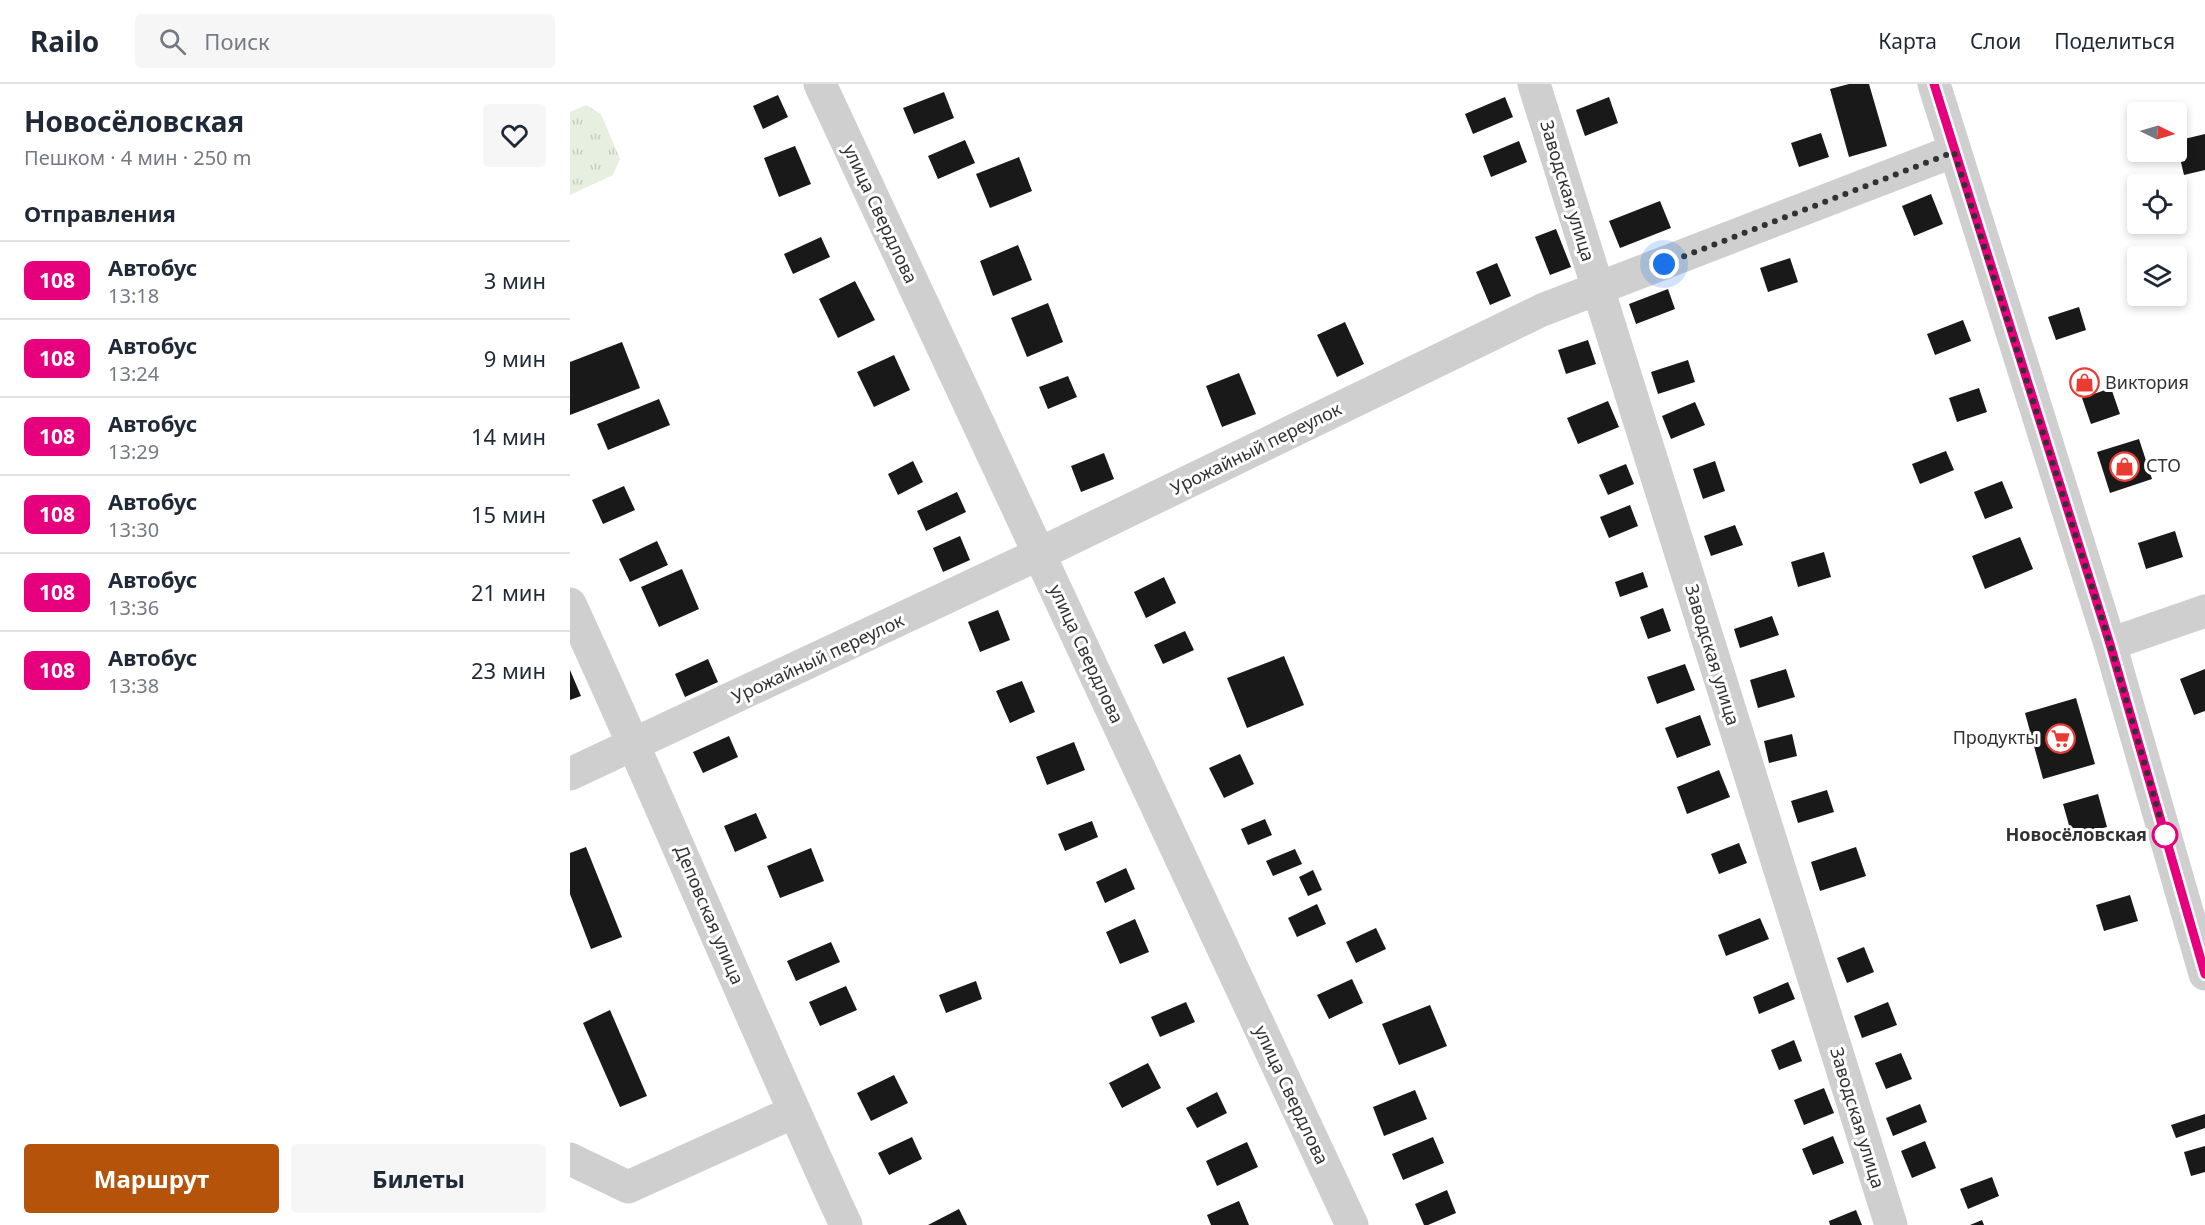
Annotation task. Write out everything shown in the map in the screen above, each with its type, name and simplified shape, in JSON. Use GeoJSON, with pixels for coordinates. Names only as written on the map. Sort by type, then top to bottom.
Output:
{"type":"FeatureCollection","features":[{"type":"Feature","properties":{"kind":"street","name":"улица Свердлова"},"geometry":{"type":"LineString","coordinates":[[820,84],[1352,1225]]}},
{"type":"Feature","properties":{"kind":"street","name":"Заводская улица"},"geometry":{"type":"LineString","coordinates":[[1534,84],[1891,1225]]}},
{"type":"Feature","properties":{"kind":"street"},"geometry":{"type":"LineString","coordinates":[[1934,84],[2110,644],[2205,974]]}},
{"type":"Feature","properties":{"kind":"street","name":"Урожайный переулок"},"geometry":{"type":"LineString","coordinates":[[570,774],[1039,554],[1542,310],[1954,152]]}},
{"type":"Feature","properties":{"kind":"street","name":"Деповская улица"},"geometry":{"type":"LineString","coordinates":[[570,604],[635,745],[794,1112],[846,1225]]}},
{"type":"Feature","properties":{"kind":"street"},"geometry":{"type":"LineString","coordinates":[[2110,644],[2205,612]]}},
{"type":"Feature","properties":{"kind":"street"},"geometry":{"type":"LineString","coordinates":[[570,1159],[628,1187],[794,1112]]}},
{"type":"Feature","properties":{"kind":"green space"},"geometry":{"type":"Polygon","coordinates":[[[586,105],[601,114],[620,159],[613,175],[570,195],[570,112],[586,105]]]}},
{"type":"Feature","properties":{"kind":"building"},"geometry":{"type":"Polygon","coordinates":[[[1849,84],[1869,84],[1887,146],[1849,157],[1830,89],[1849,84]]]}},
{"type":"Feature","properties":{"kind":"building"},"geometry":{"type":"Polygon","coordinates":[[[944,92],[954,118],[914,134],[903,108],[944,92]]]}},
{"type":"Feature","properties":{"kind":"building"},"geometry":{"type":"Polygon","coordinates":[[[778,95],[788,117],[763,129],[753,106],[778,95]]]}},
{"type":"Feature","properties":{"kind":"building"},"geometry":{"type":"Polygon","coordinates":[[[1505,97],[1513,117],[1473,134],[1465,114],[1505,97]]]}},
{"type":"Feature","properties":{"kind":"building"},"geometry":{"type":"Polygon","coordinates":[[[1609,97],[1618,123],[1585,136],[1576,110],[1609,97]]]}},
{"type":"Feature","properties":{"kind":"building"},"geometry":{"type":"Polygon","coordinates":[[[1821,133],[1829,157],[1799,167],[1791,143],[1821,133]]]}},
{"type":"Feature","properties":{"kind":"building"},"geometry":{"type":"Polygon","coordinates":[[[2205,134],[2205,170],[2184,174],[2181,162],[2187,162],[2187,138],[2205,134]]]}},
{"type":"Feature","properties":{"kind":"building"},"geometry":{"type":"Polygon","coordinates":[[[965,140],[975,163],[938,179],[928,156],[965,140]]]}},
{"type":"Feature","properties":{"kind":"building"},"geometry":{"type":"Polygon","coordinates":[[[1519,141],[1527,162],[1491,177],[1483,156],[1519,141]]]}},
{"type":"Feature","properties":{"kind":"building"},"geometry":{"type":"Polygon","coordinates":[[[795,146],[811,184],[779,197],[764,158],[795,146]]]}},
{"type":"Feature","properties":{"kind":"building"},"geometry":{"type":"Polygon","coordinates":[[[1019,157],[1032,191],[990,208],[976,174],[1019,157]]]}},
{"type":"Feature","properties":{"kind":"building"},"geometry":{"type":"Polygon","coordinates":[[[1931,194],[1943,224],[1914,236],[1902,206],[1931,194]]]}},
{"type":"Feature","properties":{"kind":"building"},"geometry":{"type":"Polygon","coordinates":[[[1660,201],[1671,228],[1620,248],[1609,221],[1660,201]]]}},
{"type":"Feature","properties":{"kind":"building"},"geometry":{"type":"Polygon","coordinates":[[[1556,229],[1571,267],[1550,275],[1535,237],[1556,229]]]}},
{"type":"Feature","properties":{"kind":"building"},"geometry":{"type":"Polygon","coordinates":[[[821,237],[830,257],[793,274],[784,254],[821,237]]]}},
{"type":"Feature","properties":{"kind":"building"},"geometry":{"type":"Polygon","coordinates":[[[1018,245],[1032,280],[993,296],[980,261],[1018,245]]]}},
{"type":"Feature","properties":{"kind":"building"},"geometry":{"type":"Polygon","coordinates":[[[1790,258],[1798,282],[1768,292],[1760,268],[1790,258]]]}},
{"type":"Feature","properties":{"kind":"building"},"geometry":{"type":"Polygon","coordinates":[[[1497,263],[1511,296],[1490,305],[1476,272],[1497,263]]]}},
{"type":"Feature","properties":{"kind":"building"},"geometry":{"type":"Polygon","coordinates":[[[855,281],[875,320],[838,338],[819,299],[855,281]]]}},
{"type":"Feature","properties":{"kind":"building"},"geometry":{"type":"Polygon","coordinates":[[[1668,289],[1675,309],[1636,324],[1629,304],[1668,289]]]}},
{"type":"Feature","properties":{"kind":"building"},"geometry":{"type":"Polygon","coordinates":[[[1048,303],[1063,342],[1027,357],[1011,318],[1048,303]]]}},
{"type":"Feature","properties":{"kind":"building"},"geometry":{"type":"Polygon","coordinates":[[[2079,307],[2086,330],[2056,340],[2048,317],[2079,307]]]}},
{"type":"Feature","properties":{"kind":"building"},"geometry":{"type":"Polygon","coordinates":[[[1963,320],[1971,341],[1935,355],[1927,334],[1963,320]]]}},
{"type":"Feature","properties":{"kind":"building"},"geometry":{"type":"Polygon","coordinates":[[[1345,322],[1364,364],[1337,377],[1317,335],[1345,322]]]}},
{"type":"Feature","properties":{"kind":"building"},"geometry":{"type":"Polygon","coordinates":[[[1588,340],[1596,364],[1566,374],[1558,350],[1588,340]]]}},
{"type":"Feature","properties":{"kind":"building"},"geometry":{"type":"Polygon","coordinates":[[[622,342],[640,388],[570,415],[570,362],[622,342]]]}},
{"type":"Feature","properties":{"kind":"building"},"geometry":{"type":"Polygon","coordinates":[[[894,355],[910,390],[874,407],[857,372],[894,355]]]}},
{"type":"Feature","properties":{"kind":"building"},"geometry":{"type":"Polygon","coordinates":[[[1688,360],[1695,382],[1658,394],[1651,372],[1688,360]]]}},
{"type":"Feature","properties":{"kind":"building"},"geometry":{"type":"Polygon","coordinates":[[[1239,373],[1256,414],[1222,427],[1206,386],[1239,373]]]}},
{"type":"Feature","properties":{"kind":"building"},"geometry":{"type":"Polygon","coordinates":[[[1068,376],[1077,397],[1048,409],[1039,387],[1068,376]]]}},
{"type":"Feature","properties":{"kind":"building"},"geometry":{"type":"Polygon","coordinates":[[[1979,388],[1987,412],[1957,422],[1949,398],[1979,388]]]}},
{"type":"Feature","properties":{"kind":"building"},"geometry":{"type":"Polygon","coordinates":[[[2111,388],[2120,414],[2091,424],[2082,398],[2111,388]]]}},
{"type":"Feature","properties":{"kind":"building"},"geometry":{"type":"Polygon","coordinates":[[[659,399],[670,425],[608,450],[597,424],[659,399]]]}},
{"type":"Feature","properties":{"kind":"building"},"geometry":{"type":"Polygon","coordinates":[[[1608,401],[1619,427],[1578,444],[1567,418],[1608,401]]]}},
{"type":"Feature","properties":{"kind":"building"},"geometry":{"type":"Polygon","coordinates":[[[1695,402],[1705,425],[1671,439],[1662,416],[1695,402]]]}},
{"type":"Feature","properties":{"kind":"building","name":"СТО"},"geometry":{"type":"Polygon","coordinates":[[[2139,439],[2152,479],[2110,493],[2097,452],[2139,439]]]}},
{"type":"Feature","properties":{"kind":"building"},"geometry":{"type":"Polygon","coordinates":[[[1946,451],[1954,470],[1920,484],[1912,464],[1946,451]]]}},
{"type":"Feature","properties":{"kind":"building"},"geometry":{"type":"Polygon","coordinates":[[[1104,453],[1114,479],[1081,492],[1071,466],[1104,453]]]}},
{"type":"Feature","properties":{"kind":"building"},"geometry":{"type":"Polygon","coordinates":[[[913,461],[923,482],[898,495],[888,474],[913,461]]]}},
{"type":"Feature","properties":{"kind":"building"},"geometry":{"type":"Polygon","coordinates":[[[1715,461],[1725,491],[1703,499],[1693,469],[1715,461]]]}},
{"type":"Feature","properties":{"kind":"building"},"geometry":{"type":"Polygon","coordinates":[[[1626,464],[1634,484],[1608,495],[1599,475],[1626,464]]]}},
{"type":"Feature","properties":{"kind":"building"},"geometry":{"type":"Polygon","coordinates":[[[2002,481],[2013,508],[1985,519],[1974,492],[2002,481]]]}},
{"type":"Feature","properties":{"kind":"building"},"geometry":{"type":"Polygon","coordinates":[[[624,486],[635,510],[603,524],[592,500],[624,486]]]}},
{"type":"Feature","properties":{"kind":"building"},"geometry":{"type":"Polygon","coordinates":[[[957,492],[966,512],[926,531],[917,511],[957,492]]]}},
{"type":"Feature","properties":{"kind":"building"},"geometry":{"type":"Polygon","coordinates":[[[1630,505],[1638,526],[1609,538],[1600,517],[1630,505]]]}},
{"type":"Feature","properties":{"kind":"building"},"geometry":{"type":"Polygon","coordinates":[[[1735,525],[1743,545],[1711,556],[1704,536],[1735,525]]]}},
{"type":"Feature","properties":{"kind":"building"},"geometry":{"type":"Polygon","coordinates":[[[2175,531],[2183,557],[2146,569],[2138,543],[2175,531]]]}},
{"type":"Feature","properties":{"kind":"building"},"geometry":{"type":"Polygon","coordinates":[[[960,536],[970,560],[943,572],[933,548],[960,536]]]}},
{"type":"Feature","properties":{"kind":"building"},"geometry":{"type":"Polygon","coordinates":[[[2020,537],[2033,569],[1985,589],[1972,556],[2020,537]]]}},
{"type":"Feature","properties":{"kind":"building"},"geometry":{"type":"Polygon","coordinates":[[[657,541],[668,565],[630,582],[619,559],[657,541]]]}},
{"type":"Feature","properties":{"kind":"building"},"geometry":{"type":"Polygon","coordinates":[[[1824,552],[1831,577],[1798,587],[1791,562],[1824,552]]]}},
{"type":"Feature","properties":{"kind":"building"},"geometry":{"type":"Polygon","coordinates":[[[682,569],[699,609],[659,627],[641,587],[682,569]]]}},
{"type":"Feature","properties":{"kind":"building"},"geometry":{"type":"Polygon","coordinates":[[[1643,572],[1648,587],[1620,597],[1615,582],[1643,572]]]}},
{"type":"Feature","properties":{"kind":"building"},"geometry":{"type":"Polygon","coordinates":[[[1164,577],[1176,603],[1146,618],[1134,592],[1164,577]]]}},
{"type":"Feature","properties":{"kind":"building"},"geometry":{"type":"Polygon","coordinates":[[[1663,608],[1671,631],[1648,639],[1640,617],[1663,608]]]}},
{"type":"Feature","properties":{"kind":"building"},"geometry":{"type":"Polygon","coordinates":[[[998,610],[1010,640],[980,652],[968,622],[998,610]]]}},
{"type":"Feature","properties":{"kind":"building"},"geometry":{"type":"Polygon","coordinates":[[[1772,616],[1779,635],[1740,648],[1734,629],[1772,616]]]}},
{"type":"Feature","properties":{"kind":"building"},"geometry":{"type":"Polygon","coordinates":[[[1185,631],[1194,650],[1163,664],[1154,645],[1185,631]]]}},
{"type":"Feature","properties":{"kind":"building"},"geometry":{"type":"Polygon","coordinates":[[[1284,656],[1304,705],[1247,728],[1227,678],[1284,656]]]}},
{"type":"Feature","properties":{"kind":"building"},"geometry":{"type":"Polygon","coordinates":[[[708,659],[718,682],[685,697],[675,674],[708,659]]]}},
{"type":"Feature","properties":{"kind":"building"},"geometry":{"type":"Polygon","coordinates":[[[1685,664],[1695,690],[1657,704],[1647,677],[1685,664]]]}},
{"type":"Feature","properties":{"kind":"building"},"geometry":{"type":"Polygon","coordinates":[[[1786,669],[1795,697],[1758,708],[1750,680],[1786,669]]]}},
{"type":"Feature","properties":{"kind":"building"},"geometry":{"type":"Polygon","coordinates":[[[2205,669],[2205,711],[2194,715],[2180,679],[2205,669]]]}},
{"type":"Feature","properties":{"kind":"building"},"geometry":{"type":"Polygon","coordinates":[[[570,670],[581,696],[570,700],[570,670]]]}},
{"type":"Feature","properties":{"kind":"building"},"geometry":{"type":"Polygon","coordinates":[[[1022,681],[1035,712],[1010,723],[996,691],[1022,681]]]}},
{"type":"Feature","properties":{"kind":"building","name":"Продукты"},"geometry":{"type":"Polygon","coordinates":[[[2076,698],[2095,764],[2043,779],[2025,713],[2076,698]]]}},
{"type":"Feature","properties":{"kind":"building"},"geometry":{"type":"Polygon","coordinates":[[[1700,715],[1711,745],[1677,758],[1665,728],[1700,715]]]}},
{"type":"Feature","properties":{"kind":"building"},"geometry":{"type":"Polygon","coordinates":[[[1792,734],[1797,756],[1769,763],[1764,741],[1792,734]]]}},
{"type":"Feature","properties":{"kind":"building"},"geometry":{"type":"Polygon","coordinates":[[[729,736],[738,757],[703,773],[693,752],[729,736]]]}},
{"type":"Feature","properties":{"kind":"building"},"geometry":{"type":"Polygon","coordinates":[[[1074,742],[1085,770],[1047,785],[1036,757],[1074,742]]]}},
{"type":"Feature","properties":{"kind":"building"},"geometry":{"type":"Polygon","coordinates":[[[1240,754],[1254,784],[1224,798],[1209,768],[1240,754]]]}},
{"type":"Feature","properties":{"kind":"building"},"geometry":{"type":"Polygon","coordinates":[[[1719,770],[1730,797],[1687,814],[1677,787],[1719,770]]]}},
{"type":"Feature","properties":{"kind":"building"},"geometry":{"type":"Polygon","coordinates":[[[1827,790],[1834,812],[1798,823],[1791,801],[1827,790]]]}},
{"type":"Feature","properties":{"kind":"building"},"geometry":{"type":"Polygon","coordinates":[[[2098,794],[2107,827],[2072,836],[2063,804],[2098,794]]]}},
{"type":"Feature","properties":{"kind":"building"},"geometry":{"type":"Polygon","coordinates":[[[756,813],[767,838],[735,852],[724,826],[756,813]]]}},
{"type":"Feature","properties":{"kind":"building"},"geometry":{"type":"Polygon","coordinates":[[[1265,819],[1272,835],[1248,845],[1241,829],[1265,819]]]}},
{"type":"Feature","properties":{"kind":"building"},"geometry":{"type":"Polygon","coordinates":[[[1092,821],[1098,837],[1065,851],[1058,834],[1092,821]]]}},
{"type":"Feature","properties":{"kind":"building"},"geometry":{"type":"Polygon","coordinates":[[[1739,843],[1747,863],[1719,874],[1711,854],[1739,843]]]}},
{"type":"Feature","properties":{"kind":"building"},"geometry":{"type":"Polygon","coordinates":[[[586,847],[622,937],[591,949],[570,894],[570,853],[586,847]]]}},
{"type":"Feature","properties":{"kind":"building"},"geometry":{"type":"Polygon","coordinates":[[[1856,847],[1866,876],[1820,891],[1811,862],[1856,847]]]}},
{"type":"Feature","properties":{"kind":"building"},"geometry":{"type":"Polygon","coordinates":[[[811,848],[824,881],[780,898],[767,866],[811,848]]]}},
{"type":"Feature","properties":{"kind":"building"},"geometry":{"type":"Polygon","coordinates":[[[1295,849],[1302,864],[1273,876],[1266,861],[1295,849]]]}},
{"type":"Feature","properties":{"kind":"building"},"geometry":{"type":"Polygon","coordinates":[[[1126,868],[1135,889],[1105,903],[1096,882],[1126,868]]]}},
{"type":"Feature","properties":{"kind":"building"},"geometry":{"type":"Polygon","coordinates":[[[1313,870],[1322,890],[1308,896],[1299,877],[1313,870]]]}},
{"type":"Feature","properties":{"kind":"building"},"geometry":{"type":"Polygon","coordinates":[[[2130,895],[2138,921],[2104,931],[2096,905],[2130,895]]]}},
{"type":"Feature","properties":{"kind":"building"},"geometry":{"type":"Polygon","coordinates":[[[1317,904],[1326,924],[1297,937],[1288,918],[1317,904]]]}},
{"type":"Feature","properties":{"kind":"building"},"geometry":{"type":"Polygon","coordinates":[[[1760,918],[1769,939],[1726,956],[1718,935],[1760,918]]]}},
{"type":"Feature","properties":{"kind":"building"},"geometry":{"type":"Polygon","coordinates":[[[1135,919],[1149,952],[1120,964],[1106,932],[1135,919]]]}},
{"type":"Feature","properties":{"kind":"building"},"geometry":{"type":"Polygon","coordinates":[[[1376,928],[1386,949],[1356,963],[1346,942],[1376,928]]]}},
{"type":"Feature","properties":{"kind":"building"},"geometry":{"type":"Polygon","coordinates":[[[831,942],[840,962],[796,981],[787,961],[831,942]]]}},
{"type":"Feature","properties":{"kind":"building"},"geometry":{"type":"Polygon","coordinates":[[[1864,947],[1874,972],[1847,983],[1837,958],[1864,947]]]}},
{"type":"Feature","properties":{"kind":"building"},"geometry":{"type":"Polygon","coordinates":[[[1352,979],[1363,1003],[1329,1019],[1317,995],[1352,979]]]}},
{"type":"Feature","properties":{"kind":"building"},"geometry":{"type":"Polygon","coordinates":[[[976,981],[982,999],[946,1013],[939,995],[976,981]]]}},
{"type":"Feature","properties":{"kind":"building"},"geometry":{"type":"Polygon","coordinates":[[[1788,982],[1795,999],[1759,1014],[1753,997],[1788,982]]]}},
{"type":"Feature","properties":{"kind":"building"},"geometry":{"type":"Polygon","coordinates":[[[846,986],[857,1010],[820,1026],[809,1002],[846,986]]]}},
{"type":"Feature","properties":{"kind":"building"},"geometry":{"type":"Polygon","coordinates":[[[1186,1002],[1195,1022],[1160,1037],[1151,1017],[1186,1002]]]}},
{"type":"Feature","properties":{"kind":"building"},"geometry":{"type":"Polygon","coordinates":[[[1888,1002],[1897,1025],[1862,1038],[1854,1016],[1888,1002]]]}},
{"type":"Feature","properties":{"kind":"building"},"geometry":{"type":"Polygon","coordinates":[[[1430,1005],[1447,1046],[1399,1065],[1382,1024],[1430,1005]]]}},
{"type":"Feature","properties":{"kind":"building"},"geometry":{"type":"Polygon","coordinates":[[[610,1010],[647,1096],[620,1107],[583,1023],[610,1010]]]}},
{"type":"Feature","properties":{"kind":"building"},"geometry":{"type":"Polygon","coordinates":[[[1794,1040],[1802,1061],[1779,1070],[1771,1050],[1794,1040]]]}},
{"type":"Feature","properties":{"kind":"building"},"geometry":{"type":"Polygon","coordinates":[[[1901,1053],[1912,1079],[1886,1089],[1875,1063],[1901,1053]]]}},
{"type":"Feature","properties":{"kind":"building"},"geometry":{"type":"Polygon","coordinates":[[[1148,1063],[1161,1088],[1122,1108],[1109,1083],[1148,1063]]]}},
{"type":"Feature","properties":{"kind":"building"},"geometry":{"type":"Polygon","coordinates":[[[894,1075],[908,1103],[871,1121],[857,1093],[894,1075]]]}},
{"type":"Feature","properties":{"kind":"building"},"geometry":{"type":"Polygon","coordinates":[[[1824,1088],[1834,1113],[1804,1125],[1794,1100],[1824,1088]]]}},
{"type":"Feature","properties":{"kind":"building"},"geometry":{"type":"Polygon","coordinates":[[[1415,1090],[1427,1119],[1384,1136],[1373,1107],[1415,1090]]]}},
{"type":"Feature","properties":{"kind":"building"},"geometry":{"type":"Polygon","coordinates":[[[1217,1092],[1227,1113],[1197,1128],[1186,1108],[1217,1092]]]}},
{"type":"Feature","properties":{"kind":"building"},"geometry":{"type":"Polygon","coordinates":[[[1920,1104],[1927,1122],[1893,1136],[1886,1118],[1920,1104]]]}},
{"type":"Feature","properties":{"kind":"building"},"geometry":{"type":"Polygon","coordinates":[[[2205,1114],[2205,1128],[2176,1138],[2171,1125],[2205,1114]]]}},
{"type":"Feature","properties":{"kind":"building"},"geometry":{"type":"Polygon","coordinates":[[[1833,1136],[1844,1163],[1813,1175],[1802,1149],[1833,1136]]]}},
{"type":"Feature","properties":{"kind":"building"},"geometry":{"type":"Polygon","coordinates":[[[912,1137],[922,1159],[889,1175],[878,1153],[912,1137]]]}},
{"type":"Feature","properties":{"kind":"building"},"geometry":{"type":"Polygon","coordinates":[[[1433,1137],[1444,1163],[1403,1180],[1392,1154],[1433,1137]]]}},
{"type":"Feature","properties":{"kind":"building"},"geometry":{"type":"Polygon","coordinates":[[[1925,1141],[1936,1168],[1912,1178],[1901,1151],[1925,1141]]]}},
{"type":"Feature","properties":{"kind":"building"},"geometry":{"type":"Polygon","coordinates":[[[1247,1142],[1258,1167],[1217,1186],[1206,1161],[1247,1142]]]}},
{"type":"Feature","properties":{"kind":"building"},"geometry":{"type":"Polygon","coordinates":[[[2205,1146],[2205,1172],[2191,1176],[2184,1152],[2205,1146]]]}},
{"type":"Feature","properties":{"kind":"building"},"geometry":{"type":"Polygon","coordinates":[[[1992,1177],[1999,1196],[1968,1209],[1960,1189],[1992,1177]]]}},
{"type":"Feature","properties":{"kind":"building"},"geometry":{"type":"Polygon","coordinates":[[[1447,1190],[1456,1213],[1424,1225],[1415,1204],[1447,1190]]]}},
{"type":"Feature","properties":{"kind":"building"},"geometry":{"type":"Polygon","coordinates":[[[1239,1201],[1249,1225],[1211,1225],[1207,1215],[1239,1201]]]}},
{"type":"Feature","properties":{"kind":"building"},"geometry":{"type":"Polygon","coordinates":[[[959,1209],[967,1225],[928,1225],[959,1209]]]}},
{"type":"Feature","properties":{"kind":"building"},"geometry":{"type":"Polygon","coordinates":[[[1856,1210],[1862,1225],[1830,1225],[1829,1221],[1856,1210]]]}},
{"type":"Feature","properties":{"kind":"building"},"geometry":{"type":"Polygon","coordinates":[[[1982,1220],[1984,1225],[1970,1225],[1982,1220]]]}},
{"type":"Feature","properties":{"kind":"bus line","name":"108"},"geometry":{"type":"LineString","coordinates":[[1934,84],[2110,644],[2205,974]]}},
{"type":"Feature","properties":{"kind":"place","name":"Виктория"},"geometry":{"type":"Point","coordinates":[2084,383]}},
{"type":"Feature","properties":{"kind":"place","name":"СТО"},"geometry":{"type":"Point","coordinates":[2125,466]}},
{"type":"Feature","properties":{"kind":"place","name":"Продукты"},"geometry":{"type":"Point","coordinates":[2060,738]}},
{"type":"Feature","properties":{"kind":"place","name":"Новосёловская"},"geometry":{"type":"Point","coordinates":[2165,835]}},
{"type":"Feature","properties":{"kind":"route"},"geometry":{"type":"LineString","coordinates":[[1664,264],[1954,152],[2110,644],[2165,835]]}}]}
